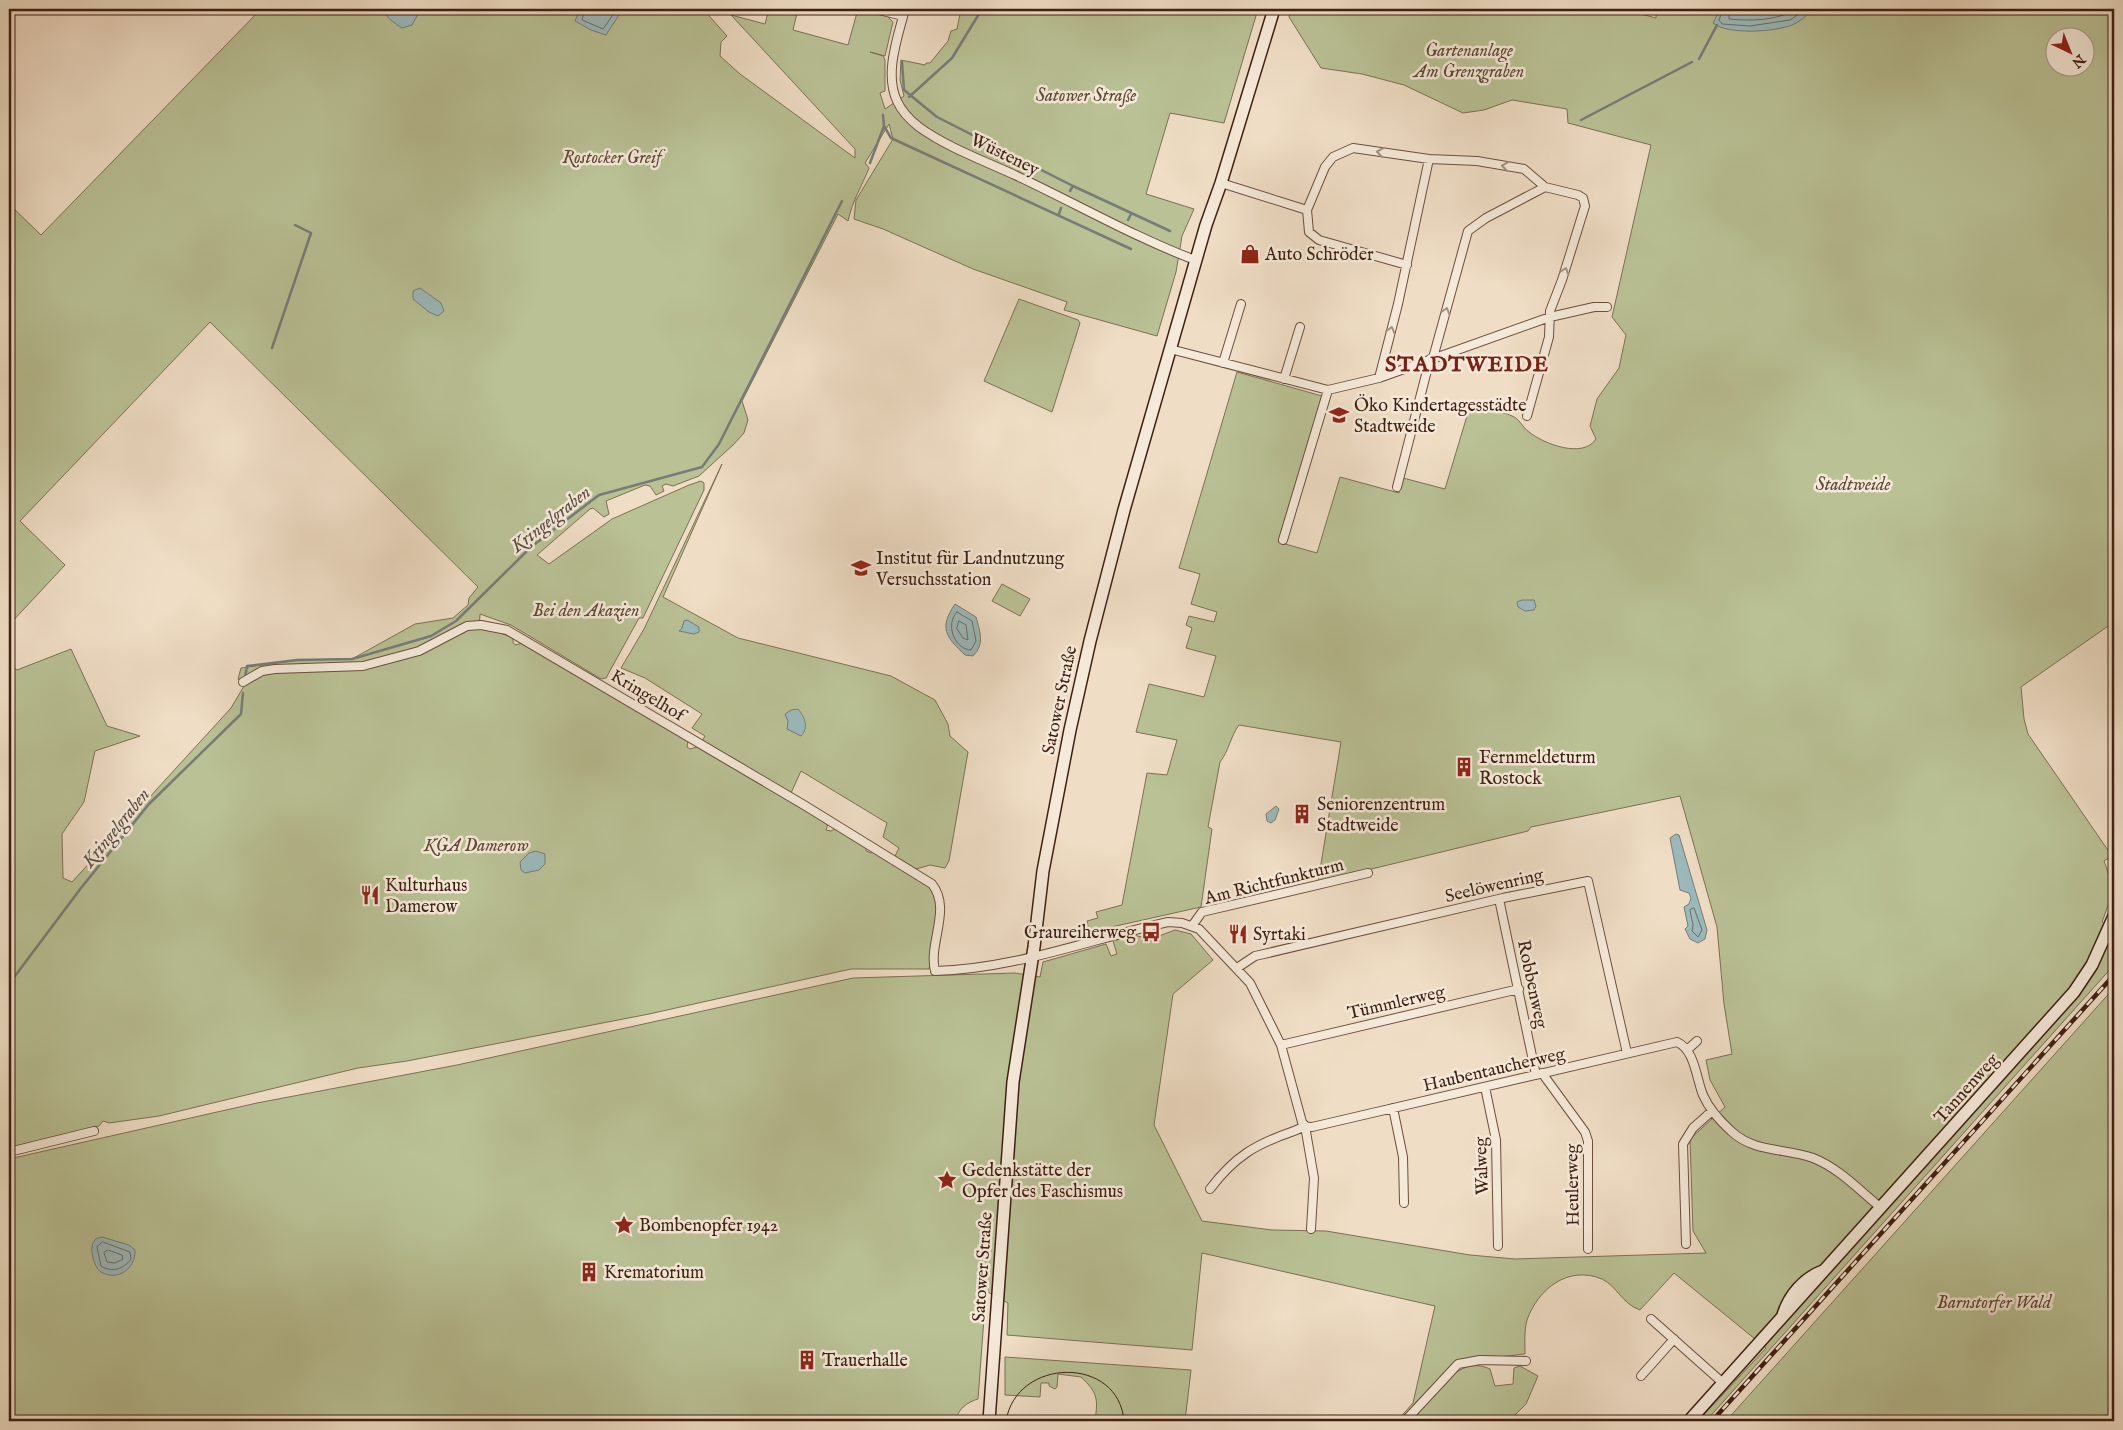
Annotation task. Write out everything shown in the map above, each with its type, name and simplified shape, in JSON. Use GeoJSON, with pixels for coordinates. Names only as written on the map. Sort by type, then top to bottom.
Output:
{"type":"FeatureCollection","features":[{"type":"Feature","properties":{"kind":"main road","name":"Satower Straße"},"geometry":{"type":"LineString","coordinates":[[990,1421],[1013,1082],[1043,871],[1078,694],[1124,510],[1195,260],[1221,183],[1274,9]]}},
{"type":"Feature","properties":{"kind":"main road","name":"Tannenweg"},"geometry":{"type":"LineString","coordinates":[[1689,1421],[1783,1315],[1792,1310],[1824,1271],[2074,992],[2092,965],[2114,916]]}},
{"type":"Feature","properties":{"kind":"street"},"geometry":{"type":"LineString","coordinates":[[875,9],[904,12]]}},
{"type":"Feature","properties":{"kind":"street","name":"Wüsteney"},"geometry":{"type":"LineString","coordinates":[[904,12],[894,52],[892,86],[902,109],[914,123],[944,141],[1164,248],[1195,260]]}},
{"type":"Feature","properties":{"kind":"street"},"geometry":{"type":"LineString","coordinates":[[1407,265],[1310,236],[1307,210],[1325,167],[1344,150],[1353,148],[1429,160],[1477,162],[1524,169],[1545,186],[1583,198],[1585,206],[1550,317],[1549,336],[1527,416]]}},
{"type":"Feature","properties":{"kind":"street"},"geometry":{"type":"LineString","coordinates":[[1379,378],[1407,265],[1429,160]]}},
{"type":"Feature","properties":{"kind":"street"},"geometry":{"type":"LineString","coordinates":[[1221,183],[1307,210]]}},
{"type":"Feature","properties":{"kind":"street"},"geometry":{"type":"LineString","coordinates":[[1397,487],[1468,231],[1486,218],[1545,186]]}},
{"type":"Feature","properties":{"kind":"street"},"geometry":{"type":"LineString","coordinates":[[1223,363],[1241,304]]}},
{"type":"Feature","properties":{"kind":"street"},"geometry":{"type":"LineString","coordinates":[[1170,349],[1328,390],[1379,378],[1550,317],[1594,307],[1607,308]]}},
{"type":"Feature","properties":{"kind":"street"},"geometry":{"type":"LineString","coordinates":[[1284,379],[1300,327]]}},
{"type":"Feature","properties":{"kind":"street"},"geometry":{"type":"LineString","coordinates":[[1283,540],[1328,390]]}},
{"type":"Feature","properties":{"kind":"street","name":"Kringelhof"},"geometry":{"type":"LineString","coordinates":[[243,682],[262,671],[276,669],[371,664],[419,650],[467,626],[481,625],[507,630],[804,805],[932,884],[937,890],[940,911],[933,952],[935,971],[977,969],[1032,958]]}},
{"type":"Feature","properties":{"kind":"street","name":"Am Richtfunkturm"},"geometry":{"type":"LineString","coordinates":[[1192,926],[1202,912],[1368,873]]}},
{"type":"Feature","properties":{"kind":"street","name":"Seelöwenring"},"geometry":{"type":"LineString","coordinates":[[1237,968],[1255,956],[1499,899],[1588,881],[1627,1053]]}},
{"type":"Feature","properties":{"kind":"street","name":"Robbenweg"},"geometry":{"type":"LineString","coordinates":[[1499,899],[1539,1074]]}},
{"type":"Feature","properties":{"kind":"street"},"geometry":{"type":"LineString","coordinates":[[1032,958],[1168,922],[1192,926],[1206,935],[1237,968],[1257,994],[1281,1045],[1302,1122],[1305,1126],[1314,1178],[1311,1228]]}},
{"type":"Feature","properties":{"kind":"street","name":"Tümmlerweg"},"geometry":{"type":"LineString","coordinates":[[1281,1045],[1519,989]]}},
{"type":"Feature","properties":{"kind":"street"},"geometry":{"type":"LineString","coordinates":[[1697,1041],[1687,1050],[1703,1095],[1712,1111],[1733,1133],[1752,1144],[1800,1154],[1830,1166],[1881,1208]]}},
{"type":"Feature","properties":{"kind":"street","name":"Haubentaucherweg"},"geometry":{"type":"LineString","coordinates":[[1210,1189],[1233,1162],[1248,1150],[1277,1135],[1305,1126],[1393,1108],[1677,1042],[1687,1050]]}},
{"type":"Feature","properties":{"kind":"street","name":"Heulerweg"},"geometry":{"type":"LineString","coordinates":[[1539,1074],[1585,1132],[1588,1141],[1588,1249]]}},
{"type":"Feature","properties":{"kind":"street","name":"Walweg"},"geometry":{"type":"LineString","coordinates":[[1485,1087],[1496,1140],[1498,1246]]}},
{"type":"Feature","properties":{"kind":"street"},"geometry":{"type":"LineString","coordinates":[[1393,1108],[1403,1157],[1404,1202]]}},
{"type":"Feature","properties":{"kind":"street"},"geometry":{"type":"LineString","coordinates":[[1686,1244],[1684,1144],[1693,1128],[1712,1111]]}},
{"type":"Feature","properties":{"kind":"street"},"geometry":{"type":"LineString","coordinates":[[9,1152],[94,1131]]}},
{"type":"Feature","properties":{"kind":"street"},"geometry":{"type":"LineString","coordinates":[[1651,1319],[1723,1383]]}},
{"type":"Feature","properties":{"kind":"street"},"geometry":{"type":"LineString","coordinates":[[1640,1376],[1674,1340]]}},
{"type":"Feature","properties":{"kind":"street"},"geometry":{"type":"LineString","coordinates":[[1405,1421],[1458,1364],[1480,1360],[1526,1361]]}},
{"type":"Feature","properties":{"kind":"green space"},"geometry":{"type":"Polygon","coordinates":[[[261,9],[703,9],[727,36],[721,42],[720,56],[740,74],[855,158],[855,149],[731,15],[765,24],[769,9],[798,9],[793,30],[848,45],[858,9],[887,16],[893,22],[885,56],[870,52],[883,56],[885,60],[885,91],[880,93],[885,109],[904,96],[900,80],[901,60],[925,65],[930,63],[948,41],[951,31],[957,29],[960,14],[941,9],[1258,9],[1224,123],[1170,113],[1146,194],[1194,209],[1182,236],[1176,272],[1157,336],[1064,310],[1067,302],[973,269],[883,229],[854,219],[856,200],[893,139],[889,124],[865,163],[869,168],[855,200],[848,221],[838,214],[742,401],[748,420],[744,433],[699,476],[673,486],[666,484],[662,486],[664,491],[656,495],[650,486],[645,485],[606,501],[609,514],[604,517],[593,508],[590,509],[537,555],[549,564],[612,519],[689,485],[701,481],[704,483],[704,490],[643,618],[639,618],[606,678],[601,679],[511,625],[480,614],[479,629],[495,631],[513,638],[513,643],[516,645],[522,643],[549,656],[688,741],[687,747],[690,749],[697,747],[828,824],[826,830],[831,831],[835,829],[866,847],[866,851],[873,852],[903,868],[924,882],[934,895],[938,915],[936,938],[929,969],[851,969],[649,1014],[407,1061],[358,1068],[159,1116],[109,1123],[103,1121],[99,1126],[9,1148],[9,664],[17,670],[71,649],[107,726],[140,736],[95,751],[84,802],[62,834],[63,878],[72,882],[231,708],[244,686],[238,679],[241,668],[297,660],[352,659],[415,624],[453,618],[468,605],[469,598],[478,587],[210,322],[20,521],[65,565],[9,625],[9,204],[41,235],[261,9]]]}},
{"type":"Feature","properties":{"kind":"green space"},"geometry":{"type":"Polygon","coordinates":[[[1291,9],[1622,9],[1656,18],[1656,9],[2114,9],[2114,622],[2021,687],[2024,719],[2028,734],[2112,856],[2104,861],[2110,878],[2114,878],[2114,889],[2102,922],[2109,927],[2114,921],[2114,965],[1706,1421],[1698,1421],[1766,1348],[1674,1273],[1640,1310],[1628,1303],[1612,1286],[1602,1279],[1589,1275],[1577,1275],[1566,1278],[1547,1290],[1532,1309],[1526,1324],[1525,1354],[1465,1361],[1438,1385],[1462,1369],[1475,1366],[1490,1369],[1495,1386],[1513,1384],[1514,1368],[1520,1366],[1538,1376],[1526,1404],[1509,1421],[1397,1421],[1413,1403],[1435,1306],[1202,1253],[1192,1350],[1007,1335],[1008,1303],[986,1291],[978,1399],[963,1407],[958,1413],[956,1421],[9,1421],[9,1159],[257,1103],[457,1065],[853,978],[1015,973],[1040,977],[1043,962],[1106,944],[1111,956],[1117,954],[1113,941],[1133,935],[1151,939],[1175,930],[1191,934],[1213,960],[1173,994],[1154,1125],[1202,1221],[1272,1230],[1326,1231],[1470,1255],[1515,1259],[1706,1253],[1693,1231],[1690,1139],[1725,1107],[1710,1080],[1706,1060],[1732,1054],[1724,1004],[1717,927],[1680,796],[1531,827],[1528,831],[1318,882],[1341,742],[1239,725],[1220,762],[1208,827],[1212,829],[1201,907],[1089,932],[1087,921],[1098,918],[1096,912],[1122,905],[1147,773],[1167,775],[1177,740],[1136,732],[1149,684],[1204,697],[1216,656],[1186,648],[1192,628],[1186,625],[1189,616],[1214,622],[1217,612],[1191,604],[1200,574],[1179,568],[1237,372],[1322,396],[1278,542],[1317,553],[1340,477],[1399,493],[1403,478],[1445,489],[1470,406],[1497,411],[1514,417],[1529,432],[1553,445],[1573,449],[1590,445],[1596,439],[1590,426],[1597,399],[1619,368],[1626,335],[1612,317],[1651,145],[1568,123],[1567,109],[1512,100],[1484,110],[1463,113],[1404,85],[1362,74],[1321,68],[1289,17],[1291,9]]]}},
{"type":"Feature","properties":{"kind":"green space"},"geometry":{"type":"Polygon","coordinates":[[[1019,299],[1078,320],[1080,323],[1052,412],[984,381],[1019,299]]]}},
{"type":"Feature","properties":{"kind":"green space"},"geometry":{"type":"Polygon","coordinates":[[[722,464],[663,597],[738,638],[891,676],[935,700],[948,724],[950,736],[968,752],[949,861],[945,868],[930,865],[916,869],[895,856],[899,848],[883,837],[887,823],[801,771],[791,793],[702,741],[705,736],[692,728],[702,714],[645,678],[621,668],[644,629],[722,464]]]}},
{"type":"Feature","properties":{"kind":"green space"},"geometry":{"type":"Polygon","coordinates":[[[1002,584],[1030,599],[1020,616],[992,601],[1002,584]]]}},
{"type":"Feature","properties":{"kind":"green space","name":"Barnstorfer Wald"},"geometry":{"type":"Polygon","coordinates":[[[2114,988],[2114,1421],[1726,1421],[2114,988]]]}},
{"type":"Feature","properties":{"kind":"green space"},"geometry":{"type":"Polygon","coordinates":[[[1005,1357],[1191,1370],[1185,1421],[1095,1421],[1096,1397],[1081,1377],[1058,1374],[1057,1387],[1055,1389],[1049,1386],[1049,1383],[1041,1383],[1040,1397],[1005,1395],[1005,1357]]]}},
{"type":"Feature","properties":{"kind":"water"},"geometry":{"type":"Polygon","coordinates":[[[384,9],[421,9],[412,25],[402,28],[388,18],[384,9]]]}},
{"type":"Feature","properties":{"kind":"water"},"geometry":{"type":"Polygon","coordinates":[[[580,9],[623,9],[606,35],[591,30],[575,21],[580,9]]]}},
{"type":"Feature","properties":{"kind":"water"},"geometry":{"type":"Polygon","coordinates":[[[1720,9],[1814,9],[1792,25],[1763,31],[1740,31],[1720,27],[1713,23],[1720,9]]]}},
{"type":"Feature","properties":{"kind":"water"},"geometry":{"type":"Polygon","coordinates":[[[420,288],[441,303],[444,311],[438,316],[429,312],[413,299],[413,291],[420,288]]]}},
{"type":"Feature","properties":{"kind":"water"},"geometry":{"type":"Polygon","coordinates":[[[1534,600],[1536,606],[1534,610],[1525,611],[1518,607],[1517,602],[1534,600]]]}},
{"type":"Feature","properties":{"kind":"water"},"geometry":{"type":"Polygon","coordinates":[[[955,604],[976,617],[980,642],[973,656],[965,655],[946,631],[947,619],[955,604]]]}},
{"type":"Feature","properties":{"kind":"water"},"geometry":{"type":"Polygon","coordinates":[[[687,620],[699,627],[699,632],[694,634],[679,631],[684,621],[687,620]]]}},
{"type":"Feature","properties":{"kind":"water"},"geometry":{"type":"Polygon","coordinates":[[[798,709],[803,715],[805,722],[805,730],[801,736],[787,729],[788,721],[785,714],[791,710],[798,709]]]}},
{"type":"Feature","properties":{"kind":"water"},"geometry":{"type":"Polygon","coordinates":[[[1276,806],[1279,809],[1275,820],[1271,823],[1267,821],[1266,814],[1276,806]]]}},
{"type":"Feature","properties":{"kind":"water"},"geometry":{"type":"Polygon","coordinates":[[[1676,834],[1679,835],[1707,930],[1705,939],[1698,943],[1690,939],[1685,929],[1688,926],[1684,907],[1689,904],[1691,898],[1689,893],[1680,890],[1670,838],[1676,834]]]}},
{"type":"Feature","properties":{"kind":"water"},"geometry":{"type":"Polygon","coordinates":[[[536,851],[545,854],[545,864],[539,870],[525,873],[521,870],[520,862],[529,853],[536,851]]]}},
{"type":"Feature","properties":{"kind":"water"},"geometry":{"type":"Polygon","coordinates":[[[102,1237],[129,1245],[135,1250],[133,1262],[125,1272],[107,1275],[98,1270],[93,1257],[92,1247],[95,1239],[102,1237]]]}},
{"type":"Feature","properties":{"kind":"waterway","name":"Kringelgraben"},"geometry":{"type":"LineString","coordinates":[[909,97],[952,58],[982,9]]}},
{"type":"Feature","properties":{"kind":"waterway"},"geometry":{"type":"LineString","coordinates":[[1699,59],[1717,25]]}},
{"type":"Feature","properties":{"kind":"waterway"},"geometry":{"type":"LineString","coordinates":[[902,62],[904,90],[937,117],[1073,186],[1170,231]]}},
{"type":"Feature","properties":{"kind":"waterway"},"geometry":{"type":"LineString","coordinates":[[1581,120],[1692,62]]}},
{"type":"Feature","properties":{"kind":"waterway","name":"Kringelgraben"},"geometry":{"type":"LineString","coordinates":[[870,163],[884,126],[883,115]]}},
{"type":"Feature","properties":{"kind":"waterway"},"geometry":{"type":"LineString","coordinates":[[884,126],[891,138],[1131,249]]}},
{"type":"Feature","properties":{"kind":"waterway"},"geometry":{"type":"LineString","coordinates":[[1070,191],[1073,186]]}},
{"type":"Feature","properties":{"kind":"waterway","name":"Kringelgraben"},"geometry":{"type":"LineString","coordinates":[[245,678],[247,666],[297,660],[352,659],[431,636],[456,621],[531,547],[599,495],[702,467],[719,444],[842,201]]}},
{"type":"Feature","properties":{"kind":"waterway"},"geometry":{"type":"LineString","coordinates":[[1059,214],[1061,208]]}},
{"type":"Feature","properties":{"kind":"waterway"},"geometry":{"type":"LineString","coordinates":[[1128,220],[1131,214]]}},
{"type":"Feature","properties":{"kind":"waterway"},"geometry":{"type":"LineString","coordinates":[[272,348],[311,233],[295,225]]}},
{"type":"Feature","properties":{"kind":"waterway","name":"Kringelgraben"},"geometry":{"type":"LineString","coordinates":[[9,984],[81,888],[149,804],[241,714],[243,693]]}},
{"type":"Feature","properties":{"kind":"tram line"},"geometry":{"type":"LineString","coordinates":[[1006,1421],[1014,1400],[1028,1385],[1046,1375],[1067,1372],[1087,1375],[1105,1384],[1118,1399],[1124,1421]]}},
{"type":"Feature","properties":{"kind":"railway"},"geometry":{"type":"LineString","coordinates":[[1712,1421],[2114,975]]}},
{"type":"Feature","properties":{"kind":"place","name":"Auto Schröder"},"geometry":{"type":"Point","coordinates":[1250,254]}},
{"type":"Feature","properties":{"kind":"place","name":"Öko Kindertagesstädte Stadtweide"},"geometry":{"type":"Point","coordinates":[1339,415]}},
{"type":"Feature","properties":{"kind":"place","name":"Institut für Landnutzung Versuchsstation"},"geometry":{"type":"Point","coordinates":[861,568]}},
{"type":"Feature","properties":{"kind":"place","name":"Fernmeldeturm Rostock"},"geometry":{"type":"Point","coordinates":[1464,767]}},
{"type":"Feature","properties":{"kind":"place","name":"Seniorenzentrum Stadtweide"},"geometry":{"type":"Point","coordinates":[1302,814]}},
{"type":"Feature","properties":{"kind":"place","name":"Kulturhaus Damerow"},"geometry":{"type":"Point","coordinates":[370,895]}},
{"type":"Feature","properties":{"kind":"place","name":"Graureiherweg"},"geometry":{"type":"Point","coordinates":[1151,932]}},
{"type":"Feature","properties":{"kind":"place","name":"Syrtaki"},"geometry":{"type":"Point","coordinates":[1238,934]}},
{"type":"Feature","properties":{"kind":"place","name":"Gedenkstätte der Opfer des Faschismus"},"geometry":{"type":"Point","coordinates":[947,1180]}},
{"type":"Feature","properties":{"kind":"place","name":"Bombenopfer 1942"},"geometry":{"type":"Point","coordinates":[624,1225]}},
{"type":"Feature","properties":{"kind":"place","name":"Krematorium"},"geometry":{"type":"Point","coordinates":[589,1272]}},
{"type":"Feature","properties":{"kind":"place","name":"Trauerhalle"},"geometry":{"type":"Point","coordinates":[807,1360]}},
{"type":"Feature","properties":{"kind":"district","name":"STADTWEIDE"},"geometry":{"type":"Point","coordinates":[1467,363]}},
{"type":"Feature","properties":{"kind":"park label","name":"Gartenanlage Am Grenzgraben"},"geometry":{"type":"Point","coordinates":[1469,60]}},
{"type":"Feature","properties":{"kind":"park label","name":"Rostocker Greif"},"geometry":{"type":"Point","coordinates":[612,157]}},
{"type":"Feature","properties":{"kind":"park label","name":"Stadtweide"},"geometry":{"type":"Point","coordinates":[1853,484]}},
{"type":"Feature","properties":{"kind":"park label","name":"Bei den Akazien"},"geometry":{"type":"Point","coordinates":[586,610]}},
{"type":"Feature","properties":{"kind":"park label","name":"KGA Damerow"},"geometry":{"type":"Point","coordinates":[476,845]}}]}
